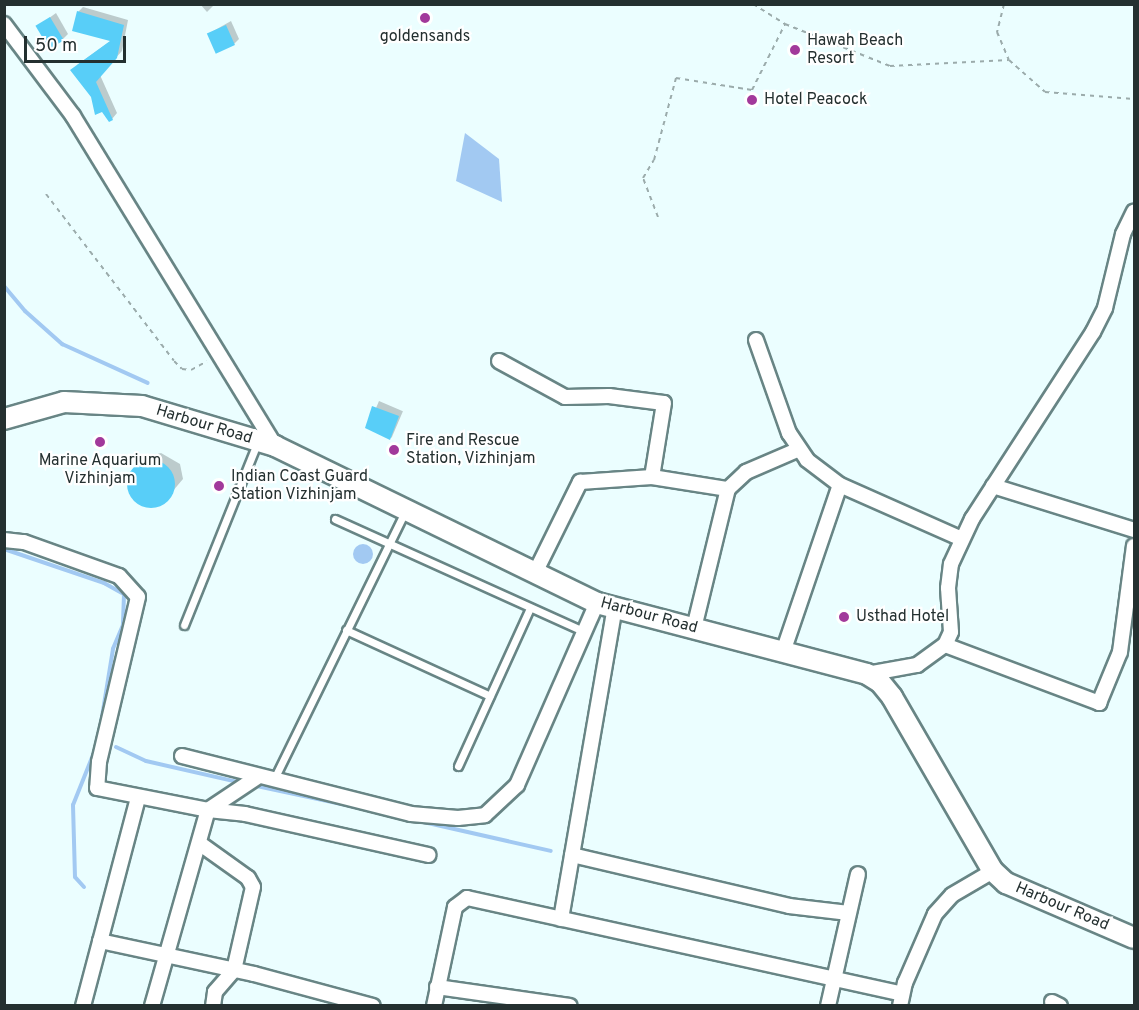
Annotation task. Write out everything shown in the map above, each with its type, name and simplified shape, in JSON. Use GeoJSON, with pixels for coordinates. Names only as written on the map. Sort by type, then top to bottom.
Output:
{"type":"FeatureCollection","features":[{"type":"Feature","properties":{"kind":"street"},"geometry":{"type":"LineString","coordinates":[[4,24],[73,116],[219,353],[267,443]]}},
{"type":"Feature","properties":{"kind":"street"},"geometry":{"type":"LineString","coordinates":[[867,674],[917,665],[945,645],[952,615],[948,588],[951,564],[962,539],[993,486],[1093,332],[1105,308],[1123,234],[1134,211]]}},
{"type":"Feature","properties":{"kind":"street"},"geometry":{"type":"LineString","coordinates":[[756,340],[797,450],[824,477],[962,539]]}},
{"type":"Feature","properties":{"kind":"street"},"geometry":{"type":"LineString","coordinates":[[499,361],[565,397],[609,396],[664,403],[652,477]]}},
{"type":"Feature","properties":{"kind":"street","name":"Harbour Road"},"geometry":{"type":"LineString","coordinates":[[4,419],[64,402],[142,406],[267,443],[606,605],[867,674],[880,682],[892,697],[993,871],[1006,883],[1134,938]]}},
{"type":"Feature","properties":{"kind":"street"},"geometry":{"type":"LineString","coordinates":[[694,628],[728,489],[746,472],[797,450]]}},
{"type":"Feature","properties":{"kind":"street"},"geometry":{"type":"LineString","coordinates":[[535,573],[580,482],[652,477],[728,489]]}},
{"type":"Feature","properties":{"kind":"street"},"geometry":{"type":"LineString","coordinates":[[783,652],[840,485]]}},
{"type":"Feature","properties":{"kind":"street"},"geometry":{"type":"LineString","coordinates":[[993,486],[1134,530]]}},
{"type":"Feature","properties":{"kind":"street"},"geometry":{"type":"LineString","coordinates":[[4,540],[24,542],[119,576],[138,597],[99,762],[97,788],[138,798],[245,814],[428,855]]}},
{"type":"Feature","properties":{"kind":"street"},"geometry":{"type":"LineString","coordinates":[[945,645],[1099,703],[1120,652],[1134,546]]}},
{"type":"Feature","properties":{"kind":"street"},"geometry":{"type":"LineString","coordinates":[[182,756],[256,778],[411,814],[458,818],[485,815],[517,785],[585,632],[606,605]]}},
{"type":"Feature","properties":{"kind":"street"},"geometry":{"type":"LineString","coordinates":[[561,919],[572,855],[606,605]]}},
{"type":"Feature","properties":{"kind":"street"},"geometry":{"type":"LineString","coordinates":[[152,1005],[208,810],[256,778]]}},
{"type":"Feature","properties":{"kind":"street"},"geometry":{"type":"LineString","coordinates":[[84,1005],[138,798]]}},
{"type":"Feature","properties":{"kind":"street"},"geometry":{"type":"LineString","coordinates":[[199,843],[248,878],[253,887],[234,970],[219,985],[213,1005]]}},
{"type":"Feature","properties":{"kind":"street"},"geometry":{"type":"LineString","coordinates":[[572,855],[789,906],[849,914]]}},
{"type":"Feature","properties":{"kind":"street"},"geometry":{"type":"LineString","coordinates":[[434,1005],[455,907],[467,898],[832,979],[901,1000],[935,914],[952,895],[993,871]]}},
{"type":"Feature","properties":{"kind":"street"},"geometry":{"type":"LineString","coordinates":[[828,1005],[832,979],[858,874]]}},
{"type":"Feature","properties":{"kind":"street"},"geometry":{"type":"LineString","coordinates":[[100,941],[234,970],[373,1005]]}},
{"type":"Feature","properties":{"kind":"street"},"geometry":{"type":"LineString","coordinates":[[437,987],[561,1005]]}},
{"type":"Feature","properties":{"kind":"lane"},"geometry":{"type":"LineString","coordinates":[[184,625],[267,443]]}},
{"type":"Feature","properties":{"kind":"lane"},"geometry":{"type":"LineString","coordinates":[[273,781],[406,510]]}},
{"type":"Feature","properties":{"kind":"lane"},"geometry":{"type":"LineString","coordinates":[[335,519],[585,632]]}},
{"type":"Feature","properties":{"kind":"lane"},"geometry":{"type":"LineString","coordinates":[[458,766],[530,608]]}},
{"type":"Feature","properties":{"kind":"lane"},"geometry":{"type":"LineString","coordinates":[[346,630],[490,696]]}},
{"type":"Feature","properties":{"kind":"path"},"geometry":{"type":"LineString","coordinates":[[753,4],[785,24],[890,66],[1008,60]]}},
{"type":"Feature","properties":{"kind":"path"},"geometry":{"type":"LineString","coordinates":[[1004,4],[997,32],[1008,60],[1045,92],[1134,99]]}},
{"type":"Feature","properties":{"kind":"path"},"geometry":{"type":"LineString","coordinates":[[658,217],[643,178],[654,160],[676,78],[752,90],[785,24]]}},
{"type":"Feature","properties":{"kind":"path"},"geometry":{"type":"LineString","coordinates":[[46,194],[182,369],[192,370],[219,353]]}},
{"type":"Feature","properties":{"kind":"water"},"geometry":{"type":"Polygon","coordinates":[[[465,133],[499,159],[502,202],[456,181],[465,133]]]}},
{"type":"Feature","properties":{"kind":"water"},"geometry":{"type":"Polygon","coordinates":[[[359,544],[367,544],[373,550],[373,558],[367,564],[359,564],[353,558],[353,550],[359,544]]]}},
{"type":"Feature","properties":{"kind":"building"},"geometry":{"type":"Polygon","coordinates":[[[77,11],[124,25],[117,58],[96,82],[113,120],[109,122],[102,112],[95,115],[91,97],[70,70],[110,41],[72,31],[77,11]]]}},
{"type":"Feature","properties":{"kind":"building"},"geometry":{"type":"Polygon","coordinates":[[[50,17],[64,40],[49,49],[35,26],[50,17]]]}},
{"type":"Feature","properties":{"kind":"building"},"geometry":{"type":"Polygon","coordinates":[[[226,25],[235,45],[216,54],[207,34],[226,25]]]}},
{"type":"Feature","properties":{"kind":"building"},"geometry":{"type":"Polygon","coordinates":[[[372,406],[399,416],[390,440],[365,428],[372,406]]]}},
{"type":"Feature","properties":{"kind":"building"},"geometry":{"type":"Polygon","coordinates":[[[146,460],[156,460],[168,467],[175,479],[175,489],[168,501],[156,508],[146,508],[131,497],[127,489],[127,479],[138,464],[146,460]]]}},
{"type":"Feature","properties":{"kind":"waterway"},"geometry":{"type":"LineString","coordinates":[[4,286],[25,311],[62,344],[148,383]]}},
{"type":"Feature","properties":{"kind":"waterway"},"geometry":{"type":"LineString","coordinates":[[4,549],[104,583],[124,594],[123,625],[113,649],[99,735]]}},
{"type":"Feature","properties":{"kind":"waterway"},"geometry":{"type":"LineString","coordinates":[[84,887],[75,877],[73,805],[97,745]]}},
{"type":"Feature","properties":{"kind":"waterway"},"geometry":{"type":"LineString","coordinates":[[116,747],[146,761],[242,783]]}},
{"type":"Feature","properties":{"kind":"waterway"},"geometry":{"type":"LineString","coordinates":[[252,785],[374,811]]}},
{"type":"Feature","properties":{"kind":"waterway"},"geometry":{"type":"LineString","coordinates":[[419,821],[551,851]]}},
{"type":"Feature","properties":{"kind":"place","name":"goldensands"},"geometry":{"type":"Point","coordinates":[425,18]}},
{"type":"Feature","properties":{"kind":"place","name":"Hawah Beach Resort"},"geometry":{"type":"Point","coordinates":[795,50]}},
{"type":"Feature","properties":{"kind":"place","name":"Hotel Peacock"},"geometry":{"type":"Point","coordinates":[752,100]}},
{"type":"Feature","properties":{"kind":"place","name":"Marine Aquarium Vizhinjam"},"geometry":{"type":"Point","coordinates":[100,442]}},
{"type":"Feature","properties":{"kind":"place","name":"Fire and Rescue Station, Vizhinjam"},"geometry":{"type":"Point","coordinates":[394,450]}},
{"type":"Feature","properties":{"kind":"place","name":"Indian Coast Guard Station Vizhinjam"},"geometry":{"type":"Point","coordinates":[219,486]}},
{"type":"Feature","properties":{"kind":"place","name":"Usthad Hotel"},"geometry":{"type":"Point","coordinates":[844,617]}}]}
